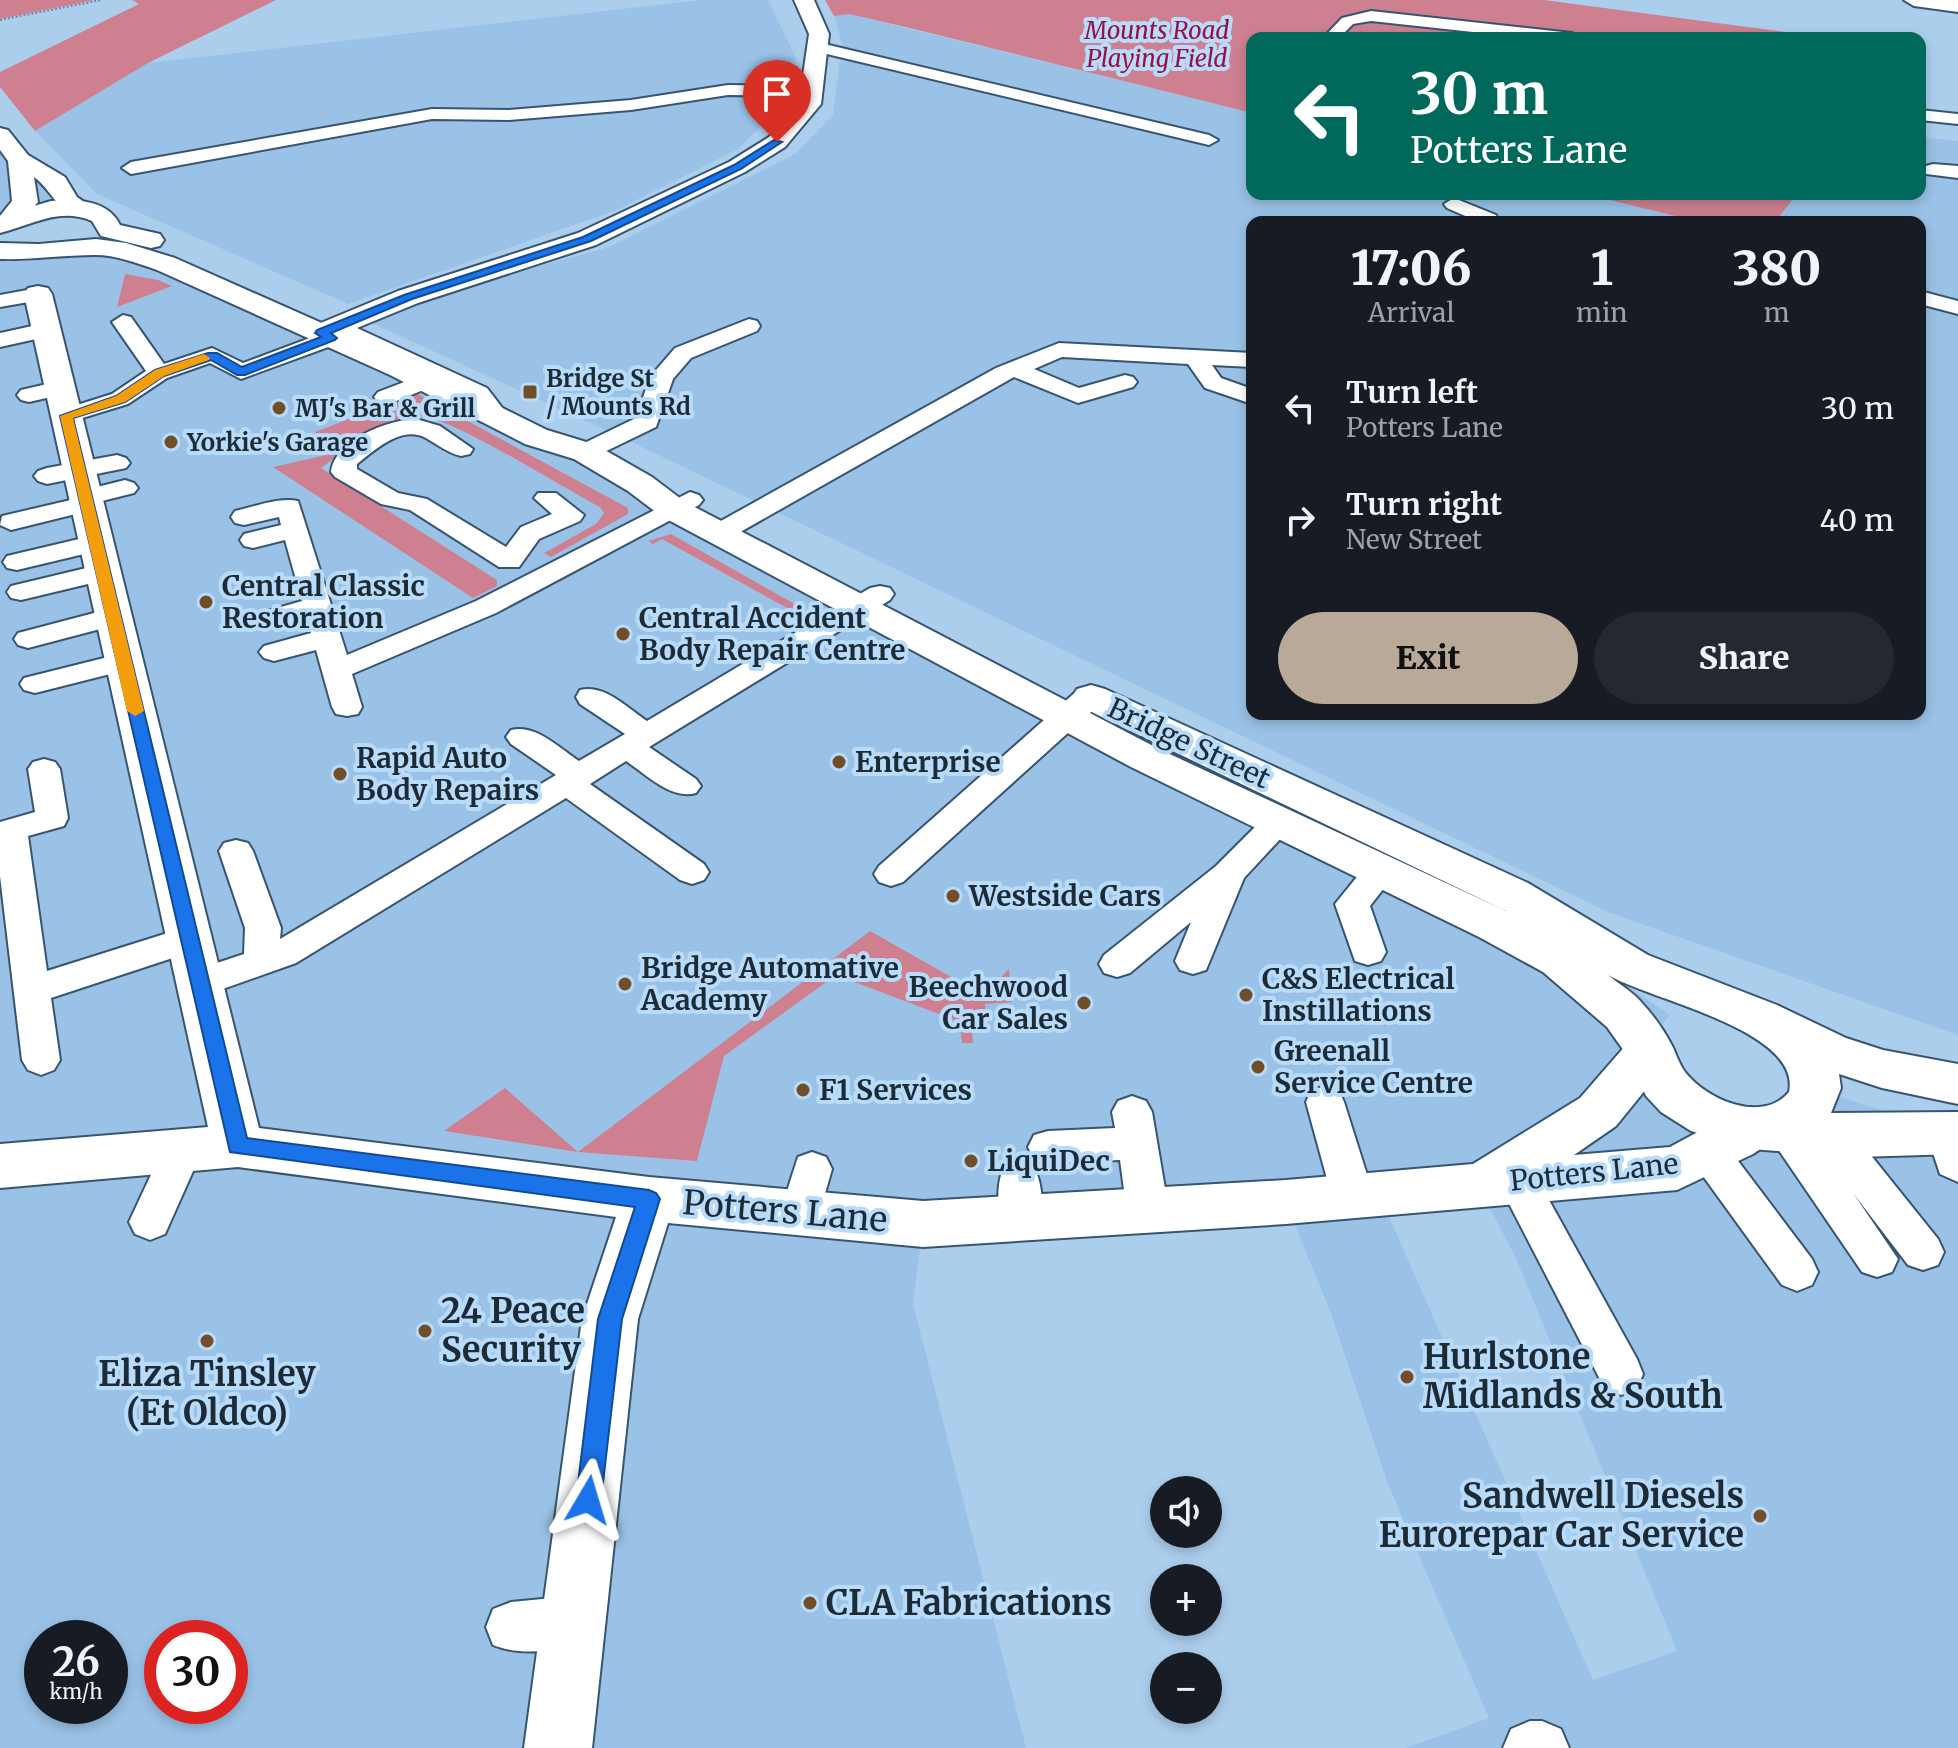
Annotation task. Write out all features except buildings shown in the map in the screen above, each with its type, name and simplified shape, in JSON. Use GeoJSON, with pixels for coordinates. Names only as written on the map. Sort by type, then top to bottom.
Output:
{"type":"FeatureCollection","features":[{"type":"Feature","properties":{"kind":"street"},"geometry":{"type":"LineString","coordinates":[[333,330],[408,297],[587,239],[737,167],[777,142],[810,104],[819,34],[804,0]]}},
{"type":"Feature","properties":{"kind":"street"},"geometry":{"type":"LineString","coordinates":[[1914,0],[1958,6]]}},
{"type":"Feature","properties":{"kind":"street"},"geometry":{"type":"LineString","coordinates":[[1,137],[20,160],[56,182],[68,202],[103,216],[110,231],[185,248],[333,330]]}},
{"type":"Feature","properties":{"kind":"street"},"geometry":{"type":"LineString","coordinates":[[2,235],[25,202],[20,160]]}},
{"type":"Feature","properties":{"kind":"street"},"geometry":{"type":"LineString","coordinates":[[2,235],[45,210],[81,209]]}},
{"type":"Feature","properties":{"kind":"street"},"geometry":{"type":"LineString","coordinates":[[59,249],[92,237],[105,224]]}},
{"type":"Feature","properties":{"kind":"street"},"geometry":{"type":"LineString","coordinates":[[2,235],[59,249],[96,247],[144,256],[333,330],[476,394],[491,414]]}},
{"type":"Feature","properties":{"kind":"street"},"geometry":{"type":"LineString","coordinates":[[28,309],[63,411],[82,480],[238,1146]]}},
{"type":"Feature","properties":{"kind":"street","name":"Bridge Street"},"geometry":{"type":"LineString","coordinates":[[333,330],[536,437],[585,452],[640,484],[1078,706],[1280,822],[1559,960],[1624,1014],[1650,1050],[1664,1082],[1679,1098],[1709,1117],[1768,1135],[1857,1136],[1954,1148]]}},
{"type":"Feature","properties":{"kind":"street","name":"Bridge Street"},"geometry":{"type":"LineString","coordinates":[[333,330],[470,378],[563,428],[585,452]]}},
{"type":"Feature","properties":{"kind":"street","name":"Bridge Street"},"geometry":{"type":"LineString","coordinates":[[1078,706],[1512,894],[1632,967],[1829,1051],[1882,1069],[1958,1084]]}},
{"type":"Feature","properties":{"kind":"street","name":"Bridge Street"},"geometry":{"type":"LineString","coordinates":[[1650,1050],[1653,1035],[1670,1015],[1703,1006],[1754,1018],[1790,1037],[1808,1059],[1817,1089],[1811,1106],[1798,1118],[1768,1135]]}},
{"type":"Feature","properties":{"kind":"street","name":"Potters Lane"},"geometry":{"type":"LineString","coordinates":[[1501,1177],[1598,1112],[1650,1050]]}},
{"type":"Feature","properties":{"kind":"street","name":"Potters Lane"},"geometry":{"type":"LineString","coordinates":[[0,1166],[238,1146],[649,1199],[807,1191],[923,1224],[1020,1198],[1148,1212],[1353,1197],[1501,1177],[1677,1168],[1768,1135]]}},
{"type":"Feature","properties":{"kind":"street"},"geometry":{"type":"LineString","coordinates":[[558,1748],[610,1319],[649,1199]]}},
{"type":"Feature","properties":{"kind":"lane"},"geometry":{"type":"LineString","coordinates":[[1334,32],[1345,20],[1371,16],[1517,32]]}},
{"type":"Feature","properties":{"kind":"lane"},"geometry":{"type":"LineString","coordinates":[[816,47],[1209,140]]}},
{"type":"Feature","properties":{"kind":"lane"},"geometry":{"type":"LineString","coordinates":[[131,168],[432,114],[524,113],[631,105],[728,90],[811,91]]}},
{"type":"Feature","properties":{"kind":"lane"},"geometry":{"type":"LineString","coordinates":[[1926,116],[1958,119]]}},
{"type":"Feature","properties":{"kind":"lane"},"geometry":{"type":"LineString","coordinates":[[1933,170],[1958,172]]}},
{"type":"Feature","properties":{"kind":"lane"},"geometry":{"type":"LineString","coordinates":[[1454,204],[1482,216]]}},
{"type":"Feature","properties":{"kind":"lane"},"geometry":{"type":"LineString","coordinates":[[1926,299],[1958,308]]}},
{"type":"Feature","properties":{"kind":"lane"},"geometry":{"type":"LineString","coordinates":[[0,340],[28,309]]}},
{"type":"Feature","properties":{"kind":"lane"},"geometry":{"type":"LineString","coordinates":[[123,322],[159,373]]}},
{"type":"Feature","properties":{"kind":"lane"},"geometry":{"type":"LineString","coordinates":[[585,452],[647,422],[662,377],[683,353],[749,326]]}},
{"type":"Feature","properties":{"kind":"lane"},"geometry":{"type":"LineString","coordinates":[[63,411],[120,399],[159,373],[212,355],[241,372],[333,330]]}},
{"type":"Feature","properties":{"kind":"lane"},"geometry":{"type":"LineString","coordinates":[[727,528],[1015,369],[1059,350],[1246,360]]}},
{"type":"Feature","properties":{"kind":"lane"},"geometry":{"type":"LineString","coordinates":[[1196,358],[1213,383],[1246,395]]}},
{"type":"Feature","properties":{"kind":"lane"},"geometry":{"type":"LineString","coordinates":[[1015,369],[1078,396],[1125,382]]}},
{"type":"Feature","properties":{"kind":"lane"},"geometry":{"type":"LineString","coordinates":[[386,397],[425,381]]}},
{"type":"Feature","properties":{"kind":"lane"},"geometry":{"type":"LineString","coordinates":[[461,449],[426,429],[399,428],[355,453],[345,461],[344,472],[390,499],[418,504],[538,579]]}},
{"type":"Feature","properties":{"kind":"lane"},"geometry":{"type":"LineString","coordinates":[[11,522],[82,480],[125,488]]}},
{"type":"Feature","properties":{"kind":"lane"},"geometry":{"type":"LineString","coordinates":[[509,561],[530,533],[571,515],[547,498]]}},
{"type":"Feature","properties":{"kind":"lane"},"geometry":{"type":"LineString","coordinates":[[336,670],[486,607],[682,504]]}},
{"type":"Feature","properties":{"kind":"lane"},"geometry":{"type":"LineString","coordinates":[[249,529],[289,507],[347,707]]}},
{"type":"Feature","properties":{"kind":"lane"},"geometry":{"type":"LineString","coordinates":[[17,562],[99,558]]}},
{"type":"Feature","properties":{"kind":"lane"},"geometry":{"type":"LineString","coordinates":[[21,592],[99,558]]}},
{"type":"Feature","properties":{"kind":"lane"},"geometry":{"type":"LineString","coordinates":[[200,983],[283,954],[869,601]]}},
{"type":"Feature","properties":{"kind":"lane"},"geometry":{"type":"LineString","coordinates":[[263,621],[317,606]]}},
{"type":"Feature","properties":{"kind":"lane"},"geometry":{"type":"LineString","coordinates":[[28,639],[113,617]]}},
{"type":"Feature","properties":{"kind":"lane"},"geometry":{"type":"LineString","coordinates":[[274,652],[326,638]]}},
{"type":"Feature","properties":{"kind":"lane"},"geometry":{"type":"LineString","coordinates":[[35,684],[124,662]]}},
{"type":"Feature","properties":{"kind":"lane"},"geometry":{"type":"LineString","coordinates":[[591,697],[685,786]]}},
{"type":"Feature","properties":{"kind":"lane"},"geometry":{"type":"LineString","coordinates":[[891,874],[1078,706]]}},
{"type":"Feature","properties":{"kind":"lane"},"geometry":{"type":"LineString","coordinates":[[522,737],[692,872]]}},
{"type":"Feature","properties":{"kind":"lane"},"geometry":{"type":"LineString","coordinates":[[41,1060],[6,831],[52,818],[44,769]]}},
{"type":"Feature","properties":{"kind":"lane"},"geometry":{"type":"LineString","coordinates":[[1117,964],[1229,872],[1280,822]]}},
{"type":"Feature","properties":{"kind":"lane"},"geometry":{"type":"LineString","coordinates":[[236,851],[263,928],[262,962]]}},
{"type":"Feature","properties":{"kind":"lane"},"geometry":{"type":"LineString","coordinates":[[1368,952],[1352,904],[1381,870]]}},
{"type":"Feature","properties":{"kind":"lane"},"geometry":{"type":"LineString","coordinates":[[1193,961],[1229,872]]}},
{"type":"Feature","properties":{"kind":"lane"},"geometry":{"type":"LineString","coordinates":[[32,990],[190,939]]}},
{"type":"Feature","properties":{"kind":"lane"},"geometry":{"type":"LineString","coordinates":[[1325,1102],[1353,1197]]}},
{"type":"Feature","properties":{"kind":"lane"},"geometry":{"type":"LineString","coordinates":[[1048,1147],[1134,1128],[1148,1212]]}},
{"type":"Feature","properties":{"kind":"lane"},"geometry":{"type":"LineString","coordinates":[[1768,1135],[1923,1252]]}},
{"type":"Feature","properties":{"kind":"lane"},"geometry":{"type":"LineString","coordinates":[[1768,1135],[1877,1259]]}},
{"type":"Feature","properties":{"kind":"lane"},"geometry":{"type":"LineString","coordinates":[[1768,1135],[1797,1272]]}},
{"type":"Feature","properties":{"kind":"lane"},"geometry":{"type":"LineString","coordinates":[[150,1222],[182,1151]]}},
{"type":"Feature","properties":{"kind":"lane"},"geometry":{"type":"LineString","coordinates":[[1501,1177],[1621,1374]]}},
{"type":"Feature","properties":{"kind":"lane"},"geometry":{"type":"LineString","coordinates":[[511,1627],[574,1621]]}},
{"type":"Feature","properties":{"kind":"lane"},"geometry":{"type":"LineString","coordinates":[[1530,1748],[1542,1748]]}},
{"type":"Feature","properties":{"kind":"path"},"geometry":{"type":"LineString","coordinates":[[0,20],[101,0]]}},
{"type":"Feature","properties":{"kind":"shaded area"},"geometry":{"type":"Polygon","coordinates":[[[701,0],[768,0],[796,58],[781,106],[738,149],[617,210],[348,304],[97,194],[35,131],[148,63],[701,0]]]}},
{"type":"Feature","properties":{"kind":"shaded area"},"geometry":{"type":"Polygon","coordinates":[[[849,14],[1246,112],[1246,200],[1610,200],[1675,216],[1246,216],[1246,720],[1926,720],[1926,216],[1780,216],[1792,200],[1926,200],[1926,138],[1958,141],[1958,1035],[1610,913],[623,438],[363,319],[456,289],[609,247],[795,154],[833,115],[842,44],[834,16],[849,14]]]}},
{"type":"Feature","properties":{"kind":"shaded area"},"geometry":{"type":"Polygon","coordinates":[[[0,139],[50,195],[45,210],[0,225],[0,139]]]}},
{"type":"Feature","properties":{"kind":"shaded area"},"geometry":{"type":"Polygon","coordinates":[[[92,237],[146,248],[182,261],[334,328],[1062,699],[1468,892],[1555,937],[1670,1015],[1653,1035],[1650,1050],[1735,1126],[1817,1089],[1946,1132],[1958,1133],[1958,1748],[1406,1748],[1489,1718],[1388,1484],[1330,1311],[1286,1203],[923,1224],[913,1303],[1026,1748],[0,1748],[0,250],[78,244],[92,237]],[[1477,1184],[1379,1194],[1593,1680],[1677,1651],[1515,1256],[1477,1184]]]}},
{"type":"Feature","properties":{"kind":"green space"},"geometry":{"type":"Polygon","coordinates":[[[0,0],[95,0],[0,19],[0,0]]]}},
{"type":"Feature","properties":{"kind":"green space"},"geometry":{"type":"Polygon","coordinates":[[[132,0],[276,0],[148,63],[35,131],[0,87],[0,72],[139,4],[132,0]]]}},
{"type":"Feature","properties":{"kind":"green space","name":"Mounts Road Playing Field"},"geometry":{"type":"Polygon","coordinates":[[[825,0],[1544,0],[1786,32],[1246,32],[1246,112],[914,29],[849,14],[834,16],[825,0]]]}},
{"type":"Feature","properties":{"kind":"green space"},"geometry":{"type":"Polygon","coordinates":[[[1610,200],[1792,200],[1780,216],[1675,216],[1610,200]]]}},
{"type":"Feature","properties":{"kind":"green space"},"geometry":{"type":"Polygon","coordinates":[[[125,274],[158,280],[172,286],[117,307],[125,274]]]}},
{"type":"Feature","properties":{"kind":"green space"},"geometry":{"type":"Polygon","coordinates":[[[416,393],[628,508],[628,514],[551,557],[544,553],[596,524],[604,513],[600,507],[454,427],[418,416],[378,427],[321,468],[497,580],[497,586],[473,598],[273,467],[335,453],[315,432],[416,393]]]}},
{"type":"Feature","properties":{"kind":"green space"},"geometry":{"type":"Polygon","coordinates":[[[671,534],[805,610],[808,616],[788,631],[779,626],[798,614],[662,539],[653,544],[648,541],[671,534]]]}},
{"type":"Feature","properties":{"kind":"green space"},"geometry":{"type":"Polygon","coordinates":[[[870,931],[983,995],[1009,969],[1012,1002],[985,1004],[986,1016],[971,1017],[973,1043],[962,1043],[960,1022],[836,975],[724,1056],[697,1161],[578,1152],[870,931]]]}},
{"type":"Feature","properties":{"kind":"green space"},"geometry":{"type":"Polygon","coordinates":[[[505,1088],[578,1152],[444,1131],[505,1088]]]}},
{"type":"Feature","properties":{"kind":"slow traffic"},"geometry":{"type":"LineString","coordinates":[[135,711],[66,416],[120,399],[159,373],[204,358]]}},
{"type":"Feature","properties":{"kind":"place","name":"Bridge St / Mounts Rd"},"geometry":{"type":"Point","coordinates":[530,392]}},
{"type":"Feature","properties":{"kind":"place","name":"MJ's Bar & Grill"},"geometry":{"type":"Point","coordinates":[279,408]}},
{"type":"Feature","properties":{"kind":"place","name":"Yorkie's Garage"},"geometry":{"type":"Point","coordinates":[171,442]}},
{"type":"Feature","properties":{"kind":"place","name":"Central Classic Restoration"},"geometry":{"type":"Point","coordinates":[206,602]}},
{"type":"Feature","properties":{"kind":"place","name":"Central Accident Body Repair Centre"},"geometry":{"type":"Point","coordinates":[623,634]}},
{"type":"Feature","properties":{"kind":"place","name":"Enterprise"},"geometry":{"type":"Point","coordinates":[839,762]}},
{"type":"Feature","properties":{"kind":"place","name":"Rapid Auto Body Repairs"},"geometry":{"type":"Point","coordinates":[340,774]}},
{"type":"Feature","properties":{"kind":"place","name":"Westside Cars"},"geometry":{"type":"Point","coordinates":[953,896]}},
{"type":"Feature","properties":{"kind":"place","name":"Bridge Automative Academy"},"geometry":{"type":"Point","coordinates":[625,984]}},
{"type":"Feature","properties":{"kind":"place","name":"C&S Electrical Instillations"},"geometry":{"type":"Point","coordinates":[1246,995]}},
{"type":"Feature","properties":{"kind":"place","name":"Beechwood Car Sales"},"geometry":{"type":"Point","coordinates":[1084,1003]}},
{"type":"Feature","properties":{"kind":"place","name":"Greenall Service Centre"},"geometry":{"type":"Point","coordinates":[1258,1067]}},
{"type":"Feature","properties":{"kind":"place","name":"F1 Services"},"geometry":{"type":"Point","coordinates":[803,1090]}},
{"type":"Feature","properties":{"kind":"place","name":"LiquiDec"},"geometry":{"type":"Point","coordinates":[971,1161]}},
{"type":"Feature","properties":{"kind":"place","name":"24 Peace Security"},"geometry":{"type":"Point","coordinates":[425,1331]}},
{"type":"Feature","properties":{"kind":"place","name":"Eliza Tinsley (Et Oldco)"},"geometry":{"type":"Point","coordinates":[207,1341]}},
{"type":"Feature","properties":{"kind":"place","name":"Hurlstone Midlands & South"},"geometry":{"type":"Point","coordinates":[1407,1377]}},
{"type":"Feature","properties":{"kind":"place","name":"Sandwell Diesels Eurorepar Car Service"},"geometry":{"type":"Point","coordinates":[1760,1516]}},
{"type":"Feature","properties":{"kind":"place","name":"CLA Fabrications"},"geometry":{"type":"Point","coordinates":[810,1603]}},
{"type":"Feature","properties":{"kind":"route"},"geometry":{"type":"LineString","coordinates":[[588,1500],[610,1319],[649,1199],[238,1146],[66,416],[120,399],[159,373],[212,355],[241,372],[331,338],[321,333],[408,297],[587,239],[737,167],[777,142]]}}]}
